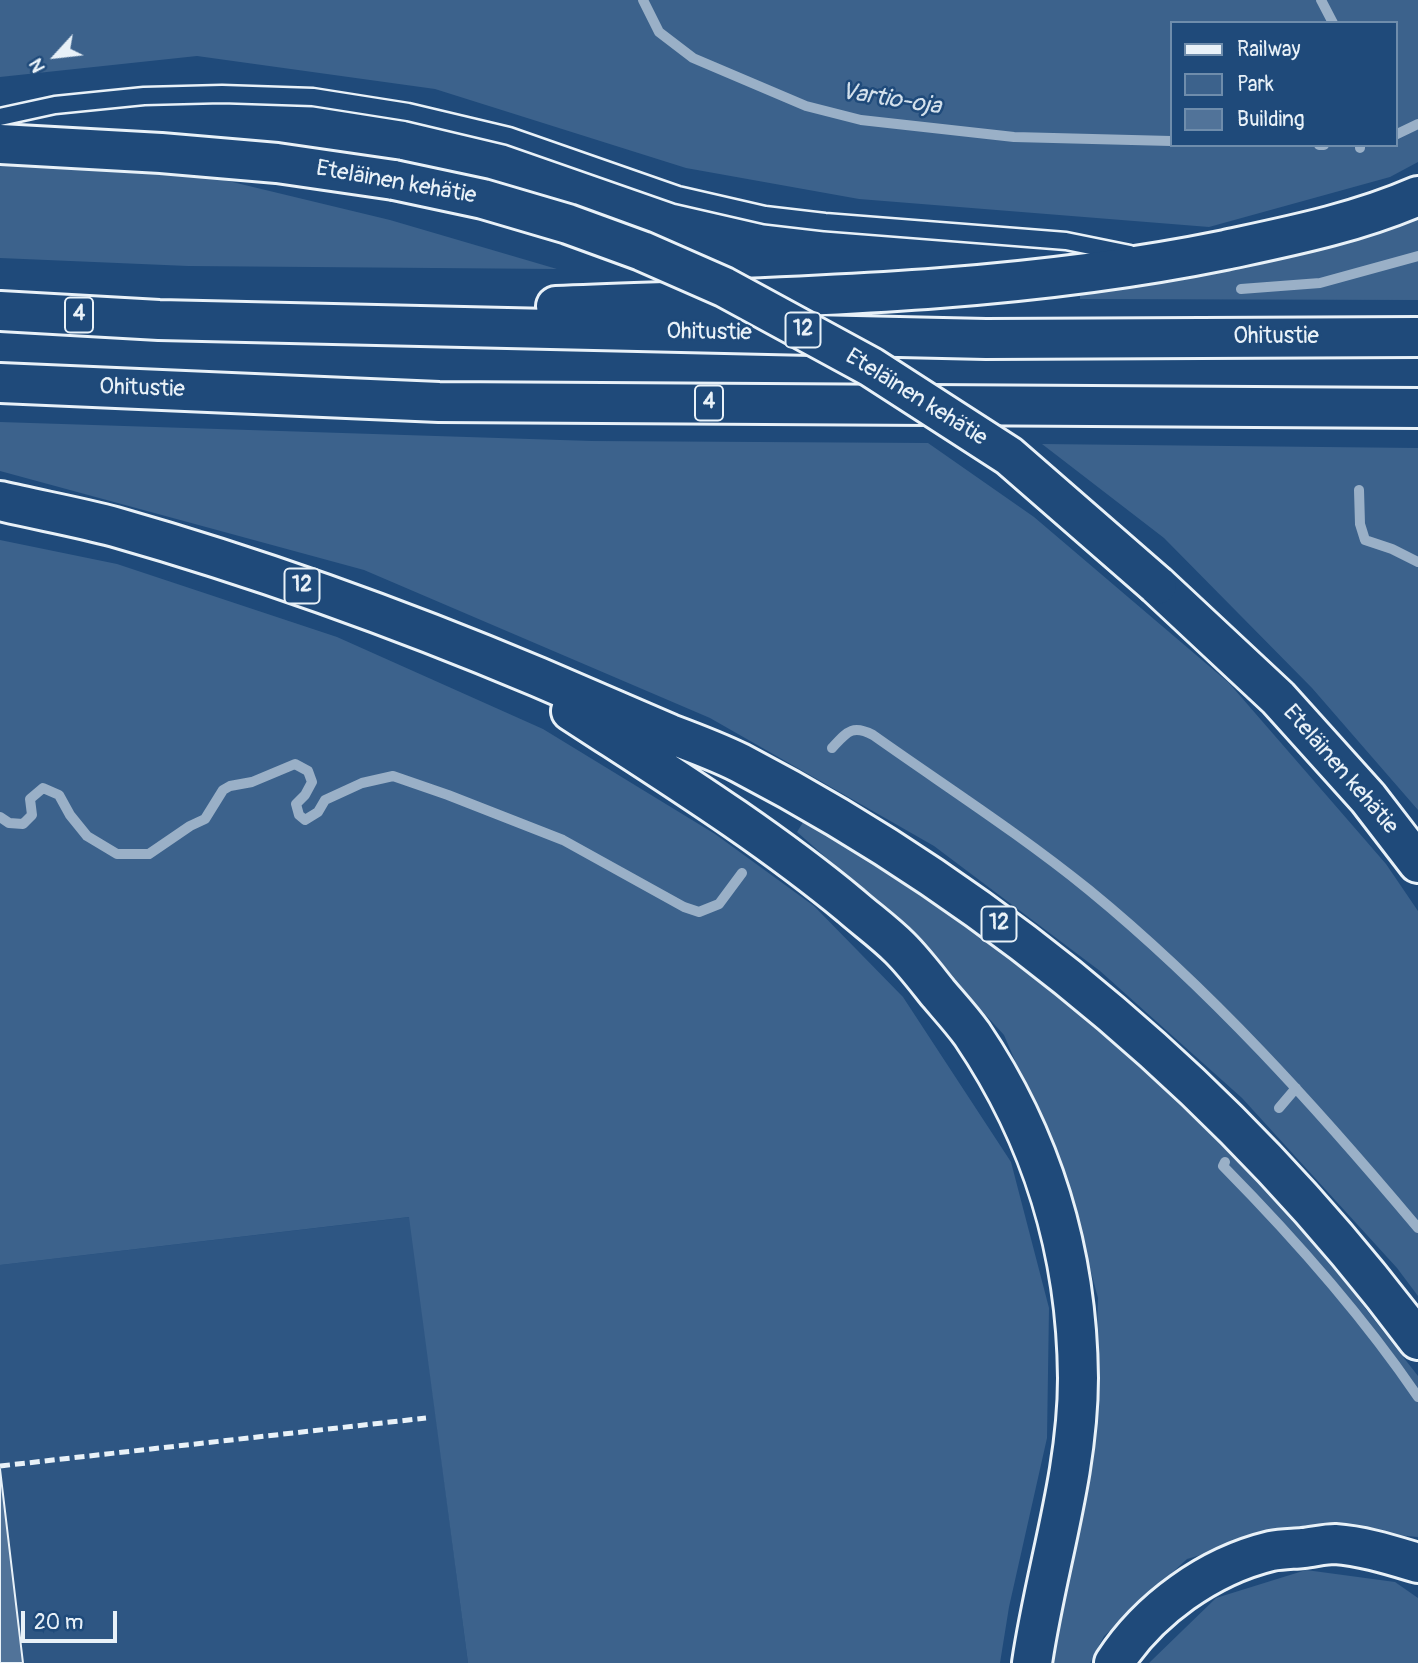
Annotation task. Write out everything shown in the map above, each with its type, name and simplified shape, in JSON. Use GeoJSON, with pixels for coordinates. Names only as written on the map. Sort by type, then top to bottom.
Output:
{"type":"FeatureCollection","features":[{"type":"Feature","properties":{"kind":"highway","name":"Eteläinen kehätie"},"geometry":{"type":"LineString","coordinates":[[0,144],[277,163],[394,180],[483,199],[568,224],[642,251],[724,287],[871,367],[1009,456],[1157,585],[1278,698],[1368,798],[1418,863]]}},
{"type":"Feature","properties":{"kind":"highway"},"geometry":{"type":"LineString","coordinates":[[159,320],[964,288],[1167,261],[1346,222],[1418,196]]}},
{"type":"Feature","properties":{"kind":"highway","name":"Ohitustie"},"geometry":{"type":"LineString","coordinates":[[0,311],[159,320],[986,339],[1418,337]]}},
{"type":"Feature","properties":{"kind":"highway","name":"Ohitustie"},"geometry":{"type":"LineString","coordinates":[[0,383],[439,401],[1418,408]]}},
{"type":"Feature","properties":{"kind":"highway","name":"12"},"geometry":{"type":"LineString","coordinates":[[0,501],[113,527],[317,590],[487,656],[738,762],[880,844],[986,914],[1098,1002],[1201,1094],[1296,1190],[1356,1259],[1415,1335]]}},
{"type":"Feature","properties":{"kind":"highway"},"geometry":{"type":"LineString","coordinates":[[487,656],[718,807],[804,867],[901,949],[971,1033],[1018,1112],[1038,1156],[1061,1230],[1075,1306],[1078,1381],[1072,1453],[1060,1527],[1032,1663]]}},
{"type":"Feature","properties":{"kind":"highway"},"geometry":{"type":"LineString","coordinates":[[1114,1663],[1152,1618],[1182,1592],[1234,1563],[1272,1551],[1334,1544],[1383,1552],[1418,1563]]}},
{"type":"Feature","properties":{"kind":"lane"},"geometry":{"type":"LineString","coordinates":[[0,117],[55,105],[144,96],[222,94],[313,97],[408,112],[509,136],[678,195],[765,215],[1066,241],[1167,261]]}},
{"type":"Feature","properties":{"kind":"shaded area"},"geometry":{"type":"Polygon","coordinates":[[[410,1217],[468,1663],[0,1663],[0,1265],[410,1217]]]}},
{"type":"Feature","properties":{"kind":"green space"},"geometry":{"type":"Polygon","coordinates":[[[0,0],[1418,0],[1418,162],[1390,177],[1209,227],[859,199],[686,168],[435,89],[197,56],[0,77],[0,0]]]}},
{"type":"Feature","properties":{"kind":"green space"},"geometry":{"type":"Polygon","coordinates":[[[25,163],[195,173],[390,220],[557,269],[188,266],[0,258],[0,164],[25,163]]]}},
{"type":"Feature","properties":{"kind":"green space"},"geometry":{"type":"Polygon","coordinates":[[[1418,216],[1418,300],[1080,299],[1080,286],[1186,278],[1245,267],[1418,216]]]}},
{"type":"Feature","properties":{"kind":"green space"},"geometry":{"type":"Polygon","coordinates":[[[0,422],[592,441],[928,443],[1034,517],[1229,683],[1386,864],[1418,911],[1418,1296],[1397,1268],[1242,1098],[1100,971],[934,846],[710,718],[364,570],[0,471],[0,422]]]}},
{"type":"Feature","properties":{"kind":"green space"},"geometry":{"type":"Polygon","coordinates":[[[1042,444],[1418,448],[1418,810],[1312,688],[1164,538],[1042,444]]]}},
{"type":"Feature","properties":{"kind":"green space"},"geometry":{"type":"Polygon","coordinates":[[[0,540],[117,564],[337,637],[543,729],[715,834],[814,906],[903,997],[1011,1162],[1049,1308],[1047,1438],[1009,1607],[1000,1663],[468,1663],[409,1217],[0,1265],[0,540]]]}},
{"type":"Feature","properties":{"kind":"green space"},"geometry":{"type":"Polygon","coordinates":[[[805,819],[967,927],[1108,1036],[1234,1157],[1330,1263],[1418,1376],[1418,1537],[1301,1526],[1187,1559],[1104,1636],[1090,1663],[1052,1663],[1094,1422],[1098,1298],[1067,1182],[1004,1035],[906,928],[797,832],[805,819]]]}},
{"type":"Feature","properties":{"kind":"green space"},"geometry":{"type":"Polygon","coordinates":[[[1306,1570],[1395,1582],[1418,1598],[1418,1663],[1149,1663],[1216,1598],[1306,1570]]]}},
{"type":"Feature","properties":{"kind":"building"},"geometry":{"type":"Polygon","coordinates":[[[0,1469],[23,1663],[0,1663],[0,1469]]]}},
{"type":"Feature","properties":{"kind":"waterway","name":"Vartio-oja"},"geometry":{"type":"LineString","coordinates":[[643,0],[659,32],[693,58],[806,106],[861,120],[1014,137],[1170,141]]}},
{"type":"Feature","properties":{"kind":"waterway"},"geometry":{"type":"LineString","coordinates":[[1321,0],[1332,21]]}},
{"type":"Feature","properties":{"kind":"waterway"},"geometry":{"type":"LineString","coordinates":[[1397,134],[1418,124]]}},
{"type":"Feature","properties":{"kind":"waterway"},"geometry":{"type":"LineString","coordinates":[[1241,289],[1320,283],[1418,256]]}},
{"type":"Feature","properties":{"kind":"waterway","name":"Vartio-oja"},"geometry":{"type":"LineString","coordinates":[[1359,490],[1360,524],[1365,540],[1418,562]]}},
{"type":"Feature","properties":{"kind":"waterway"},"geometry":{"type":"LineString","coordinates":[[832,748],[850,731],[860,730],[873,735],[1009,830],[1089,890],[1178,968],[1261,1051],[1418,1228]]}},
{"type":"Feature","properties":{"kind":"waterway"},"geometry":{"type":"LineString","coordinates":[[0,817],[9,823],[23,824],[32,815],[30,799],[43,788],[59,795],[70,815],[87,836],[117,854],[149,854],[205,819],[223,790],[252,782],[295,764],[308,771],[312,782],[296,804],[299,815],[305,820],[318,812],[325,800],[362,783],[393,776],[563,840],[684,907],[699,912],[719,904],[742,873]]}},
{"type":"Feature","properties":{"kind":"waterway"},"geometry":{"type":"LineString","coordinates":[[1279,1108],[1296,1088]]}},
{"type":"Feature","properties":{"kind":"waterway"},"geometry":{"type":"LineString","coordinates":[[1225,1162],[1223,1166],[1301,1248],[1350,1307],[1418,1397]]}},
{"type":"Feature","properties":{"kind":"railway"},"geometry":{"type":"LineString","coordinates":[[0,1466],[426,1418]]}}]}
